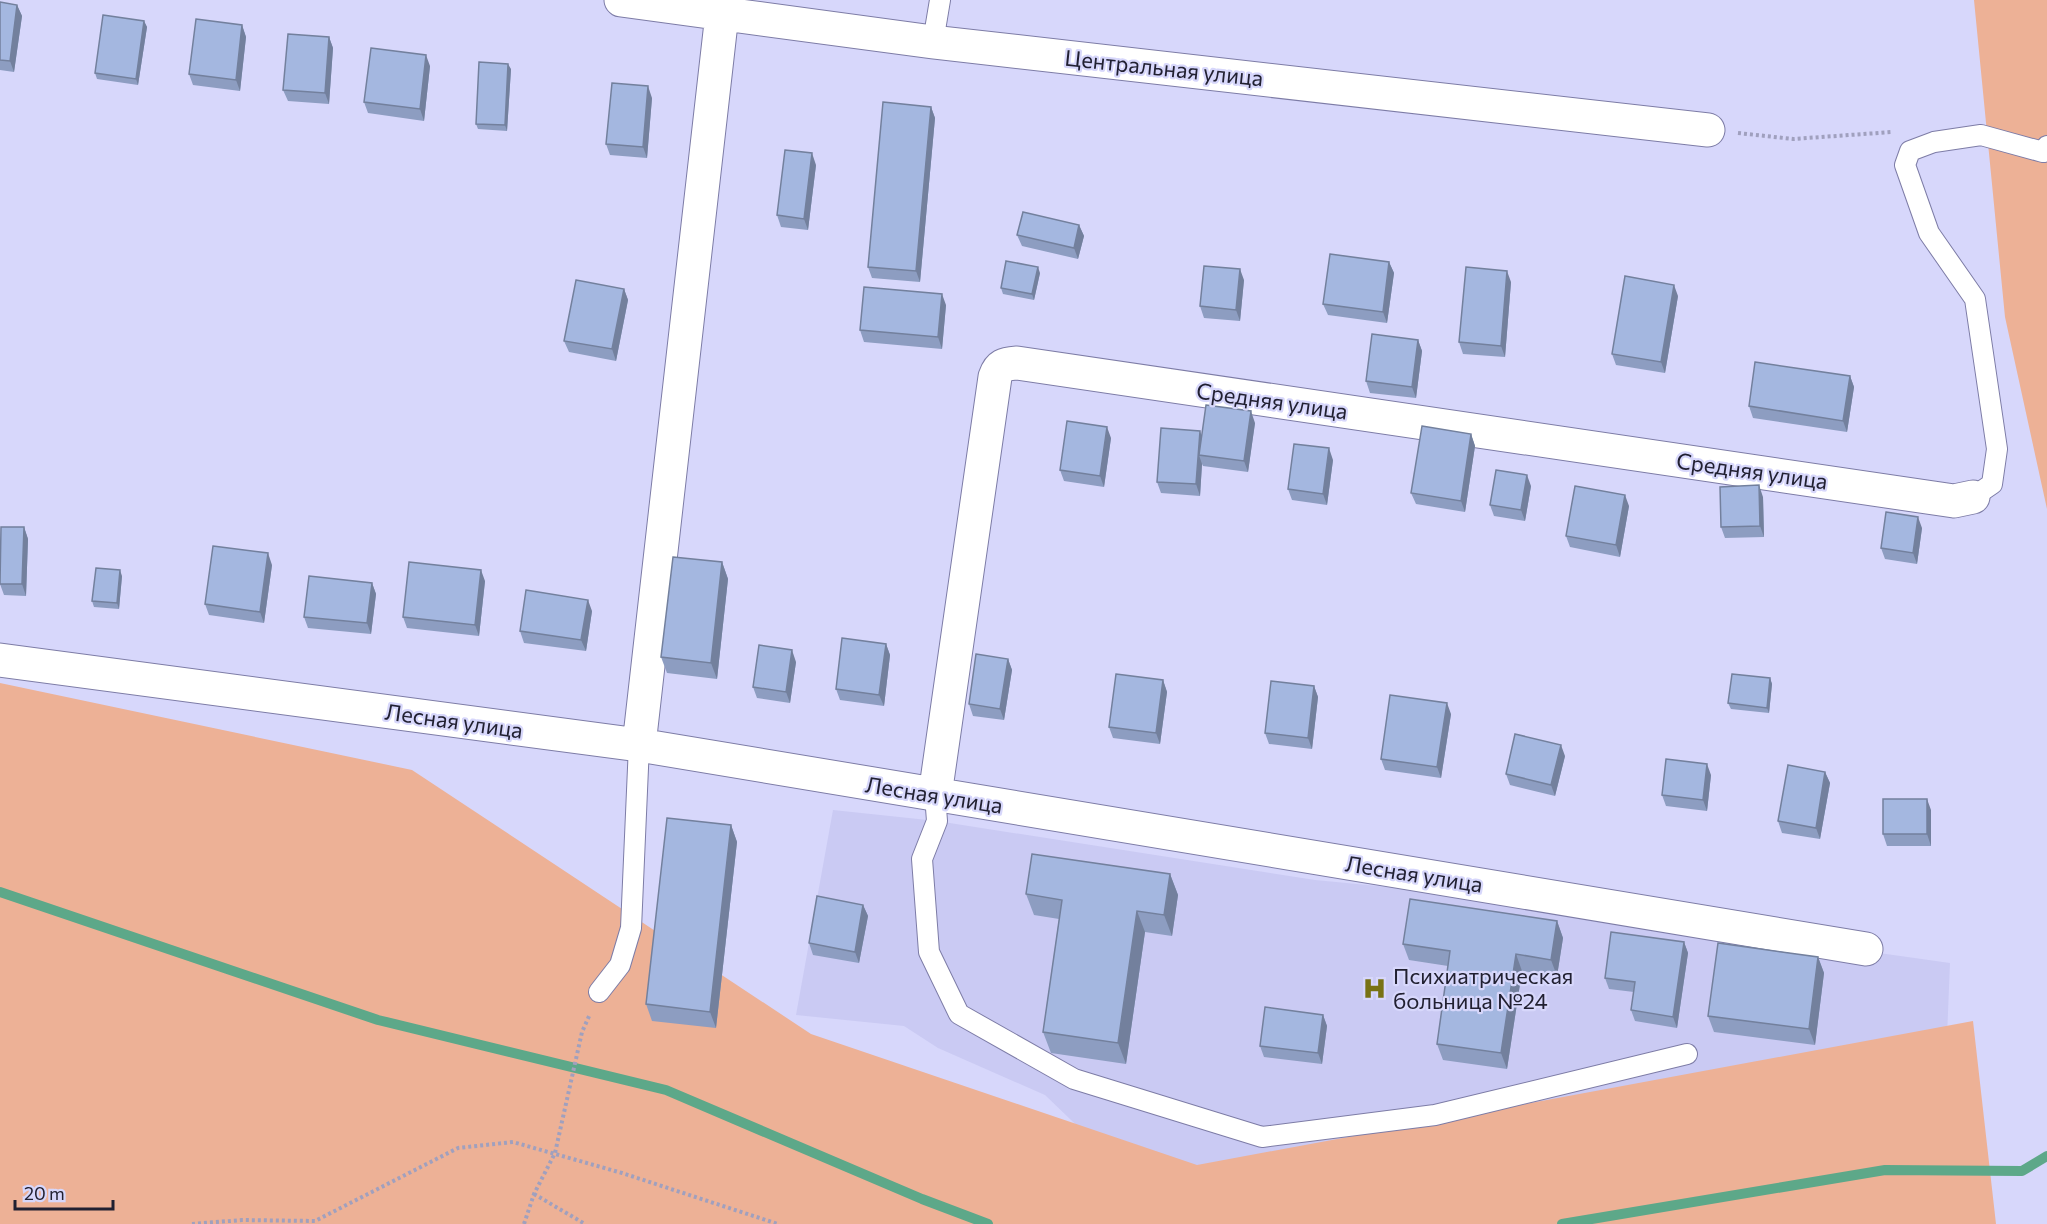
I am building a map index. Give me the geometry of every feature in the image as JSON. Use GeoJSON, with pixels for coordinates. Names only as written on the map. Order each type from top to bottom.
{"type":"FeatureCollection","features":[{"type":"Feature","properties":{"kind":"street","name":"Центральная улица"},"geometry":{"type":"LineString","coordinates":[[621,0],[933,42],[1708,130]]}},
{"type":"Feature","properties":{"kind":"street"},"geometry":{"type":"LineString","coordinates":[[639,746],[722,14]]}},
{"type":"Feature","properties":{"kind":"street","name":"Средняя улица"},"geometry":{"type":"LineString","coordinates":[[935,795],[995,378],[998,368],[1005,364],[1017,363],[1954,501],[1973,497]]}},
{"type":"Feature","properties":{"kind":"street","name":"Лесная улица"},"geometry":{"type":"LineString","coordinates":[[0,660],[639,746],[1866,949]]}},
{"type":"Feature","properties":{"kind":"lane"},"geometry":{"type":"LineString","coordinates":[[933,42],[940,0]]}},
{"type":"Feature","properties":{"kind":"lane"},"geometry":{"type":"LineString","coordinates":[[1973,497],[1992,484],[1997,449],[1975,298],[1929,233],[1905,165],[1910,151],[1934,142],[1981,135],[2043,152],[2047,146]]}},
{"type":"Feature","properties":{"kind":"lane"},"geometry":{"type":"LineString","coordinates":[[599,992],[620,965],[631,928],[639,746]]}},
{"type":"Feature","properties":{"kind":"lane"},"geometry":{"type":"LineString","coordinates":[[935,795],[937,821],[922,859],[929,952],[958,1014],[1074,1079],[1262,1137],[1435,1114],[1687,1054]]}},
{"type":"Feature","properties":{"kind":"path"},"geometry":{"type":"LineString","coordinates":[[1708,130],[1793,139],[1896,132]]}},
{"type":"Feature","properties":{"kind":"path"},"geometry":{"type":"LineString","coordinates":[[524,1224],[534,1194],[555,1153],[582,1032]]}},
{"type":"Feature","properties":{"kind":"path"},"geometry":{"type":"LineString","coordinates":[[192,1224],[242,1220],[313,1222],[458,1148],[513,1142],[555,1153],[778,1224]]}},
{"type":"Feature","properties":{"kind":"path"},"geometry":{"type":"LineString","coordinates":[[534,1194],[585,1224]]}},
{"type":"Feature","properties":{"kind":"shaded area"},"geometry":{"type":"Polygon","coordinates":[[[1974,0],[2047,0],[2047,509],[2005,317],[1974,0]]]}},
{"type":"Feature","properties":{"kind":"shaded area"},"geometry":{"type":"Polygon","coordinates":[[[0,683],[412,770],[811,1034],[1197,1165],[1973,1021],[1996,1224],[0,1224],[0,683]]]}},
{"type":"Feature","properties":{"kind":"shaded area","name":"Психиатрическая больница №24"},"geometry":{"type":"Polygon","coordinates":[[[833,810],[937,821],[1315,880],[1616,916],[1950,963],[1947,1037],[1427,1160],[1122,1169],[1045,1095],[938,1048],[904,1026],[796,1015],[833,810]]]}},
{"type":"Feature","properties":{"kind":"building"},"geometry":{"type":"Polygon","coordinates":[[[0,2],[17,5],[10,61],[0,60],[0,2]]]}},
{"type":"Feature","properties":{"kind":"building"},"geometry":{"type":"Polygon","coordinates":[[[103,15],[144,21],[136,79],[95,73],[103,15]]]}},
{"type":"Feature","properties":{"kind":"building"},"geometry":{"type":"Polygon","coordinates":[[[196,19],[242,25],[236,80],[189,74],[196,19]]]}},
{"type":"Feature","properties":{"kind":"building"},"geometry":{"type":"Polygon","coordinates":[[[288,34],[329,37],[325,93],[283,90],[288,34]]]}},
{"type":"Feature","properties":{"kind":"building"},"geometry":{"type":"Polygon","coordinates":[[[371,48],[426,55],[420,109],[364,102],[371,48]]]}},
{"type":"Feature","properties":{"kind":"building"},"geometry":{"type":"Polygon","coordinates":[[[479,62],[508,64],[505,125],[476,124],[479,62]]]}},
{"type":"Feature","properties":{"kind":"building"},"geometry":{"type":"Polygon","coordinates":[[[612,83],[648,86],[643,147],[606,144],[612,83]]]}},
{"type":"Feature","properties":{"kind":"building"},"geometry":{"type":"Polygon","coordinates":[[[883,102],[931,107],[916,271],[868,267],[883,102]]]}},
{"type":"Feature","properties":{"kind":"building"},"geometry":{"type":"Polygon","coordinates":[[[785,150],[812,153],[804,219],[777,215],[785,150]]]}},
{"type":"Feature","properties":{"kind":"building"},"geometry":{"type":"Polygon","coordinates":[[[1023,212],[1079,225],[1074,248],[1017,235],[1023,212]]]}},
{"type":"Feature","properties":{"kind":"building"},"geometry":{"type":"Polygon","coordinates":[[[1330,254],[1389,262],[1383,312],[1323,304],[1330,254]]]}},
{"type":"Feature","properties":{"kind":"building"},"geometry":{"type":"Polygon","coordinates":[[[1006,261],[1038,267],[1032,294],[1001,288],[1006,261]]]}},
{"type":"Feature","properties":{"kind":"building"},"geometry":{"type":"Polygon","coordinates":[[[1204,266],[1240,269],[1236,310],[1200,306],[1204,266]]]}},
{"type":"Feature","properties":{"kind":"building"},"geometry":{"type":"Polygon","coordinates":[[[1466,267],[1507,271],[1501,346],[1459,342],[1466,267]]]}},
{"type":"Feature","properties":{"kind":"building"},"geometry":{"type":"Polygon","coordinates":[[[1625,276],[1674,285],[1661,362],[1612,354],[1625,276]]]}},
{"type":"Feature","properties":{"kind":"building"},"geometry":{"type":"Polygon","coordinates":[[[576,280],[624,289],[612,349],[564,341],[576,280]]]}},
{"type":"Feature","properties":{"kind":"building"},"geometry":{"type":"Polygon","coordinates":[[[864,287],[942,294],[938,337],[860,330],[864,287]]]}},
{"type":"Feature","properties":{"kind":"building"},"geometry":{"type":"Polygon","coordinates":[[[1372,334],[1418,340],[1412,387],[1366,381],[1372,334]]]}},
{"type":"Feature","properties":{"kind":"building"},"geometry":{"type":"Polygon","coordinates":[[[1755,362],[1850,376],[1843,421],[1749,406],[1755,362]]]}},
{"type":"Feature","properties":{"kind":"building"},"geometry":{"type":"Polygon","coordinates":[[[1206,405],[1251,411],[1244,461],[1199,455],[1206,405]]]}},
{"type":"Feature","properties":{"kind":"building"},"geometry":{"type":"Polygon","coordinates":[[[1067,421],[1107,427],[1100,476],[1060,470],[1067,421]]]}},
{"type":"Feature","properties":{"kind":"building"},"geometry":{"type":"Polygon","coordinates":[[[1422,426],[1471,434],[1461,501],[1411,493],[1422,426]]]}},
{"type":"Feature","properties":{"kind":"building"},"geometry":{"type":"Polygon","coordinates":[[[1161,428],[1200,431],[1196,484],[1157,482],[1161,428]]]}},
{"type":"Feature","properties":{"kind":"building"},"geometry":{"type":"Polygon","coordinates":[[[1294,444],[1329,448],[1323,494],[1288,489],[1294,444]]]}},
{"type":"Feature","properties":{"kind":"building"},"geometry":{"type":"Polygon","coordinates":[[[1496,470],[1527,475],[1521,510],[1490,505],[1496,470]]]}},
{"type":"Feature","properties":{"kind":"building"},"geometry":{"type":"Polygon","coordinates":[[[1759,485],[1760,526],[1721,527],[1720,487],[1759,485]]]}},
{"type":"Feature","properties":{"kind":"building"},"geometry":{"type":"Polygon","coordinates":[[[1575,486],[1625,495],[1616,545],[1566,536],[1575,486]]]}},
{"type":"Feature","properties":{"kind":"building"},"geometry":{"type":"Polygon","coordinates":[[[1886,512],[1918,517],[1913,553],[1881,548],[1886,512]]]}},
{"type":"Feature","properties":{"kind":"building"},"geometry":{"type":"Polygon","coordinates":[[[1,527],[24,527],[22,584],[0,584],[1,527]]]}},
{"type":"Feature","properties":{"kind":"building"},"geometry":{"type":"Polygon","coordinates":[[[213,546],[268,553],[260,612],[205,604],[213,546]]]}},
{"type":"Feature","properties":{"kind":"building"},"geometry":{"type":"Polygon","coordinates":[[[673,557],[722,562],[711,663],[661,657],[673,557]]]}},
{"type":"Feature","properties":{"kind":"building"},"geometry":{"type":"Polygon","coordinates":[[[409,562],[481,570],[475,625],[403,617],[409,562]]]}},
{"type":"Feature","properties":{"kind":"building"},"geometry":{"type":"Polygon","coordinates":[[[96,568],[120,570],[117,603],[92,601],[96,568]]]}},
{"type":"Feature","properties":{"kind":"building"},"geometry":{"type":"Polygon","coordinates":[[[309,576],[372,583],[367,623],[304,617],[309,576]]]}},
{"type":"Feature","properties":{"kind":"building"},"geometry":{"type":"Polygon","coordinates":[[[526,590],[588,600],[581,640],[520,631],[526,590]]]}},
{"type":"Feature","properties":{"kind":"building"},"geometry":{"type":"Polygon","coordinates":[[[842,638],[886,644],[879,695],[836,689],[842,638]]]}},
{"type":"Feature","properties":{"kind":"building"},"geometry":{"type":"Polygon","coordinates":[[[759,645],[792,650],[786,692],[753,687],[759,645]]]}},
{"type":"Feature","properties":{"kind":"building"},"geometry":{"type":"Polygon","coordinates":[[[976,654],[1008,659],[1000,709],[969,704],[976,654]]]}},
{"type":"Feature","properties":{"kind":"building"},"geometry":{"type":"Polygon","coordinates":[[[1116,674],[1163,680],[1156,733],[1109,727],[1116,674]]]}},
{"type":"Feature","properties":{"kind":"building"},"geometry":{"type":"Polygon","coordinates":[[[1732,674],[1770,678],[1767,708],[1728,703],[1732,674]]]}},
{"type":"Feature","properties":{"kind":"building"},"geometry":{"type":"Polygon","coordinates":[[[1271,681],[1314,686],[1308,738],[1265,733],[1271,681]]]}},
{"type":"Feature","properties":{"kind":"building"},"geometry":{"type":"Polygon","coordinates":[[[1390,695],[1447,703],[1437,767],[1381,759],[1390,695]]]}},
{"type":"Feature","properties":{"kind":"building"},"geometry":{"type":"Polygon","coordinates":[[[1515,734],[1561,745],[1551,785],[1506,774],[1515,734]]]}},
{"type":"Feature","properties":{"kind":"building"},"geometry":{"type":"Polygon","coordinates":[[[1666,759],[1707,764],[1703,800],[1662,795],[1666,759]]]}},
{"type":"Feature","properties":{"kind":"building"},"geometry":{"type":"Polygon","coordinates":[[[1788,765],[1825,772],[1816,828],[1778,821],[1788,765]]]}},
{"type":"Feature","properties":{"kind":"building"},"geometry":{"type":"Polygon","coordinates":[[[1883,799],[1927,799],[1927,834],[1883,834],[1883,799]]]}},
{"type":"Feature","properties":{"kind":"building"},"geometry":{"type":"Polygon","coordinates":[[[667,818],[731,825],[710,1012],[646,1004],[667,818]]]}},
{"type":"Feature","properties":{"kind":"building"},"geometry":{"type":"Polygon","coordinates":[[[1032,854],[1170,874],[1164,915],[1137,911],[1118,1043],[1043,1032],[1062,900],[1026,894],[1032,854]]]}},
{"type":"Feature","properties":{"kind":"building"},"geometry":{"type":"Polygon","coordinates":[[[817,896],[863,905],[855,952],[809,943],[817,896]]]}},
{"type":"Feature","properties":{"kind":"building"},"geometry":{"type":"Polygon","coordinates":[[[1410,899],[1557,921],[1551,960],[1516,954],[1501,1053],[1437,1044],[1450,951],[1403,944],[1410,899]]]}},
{"type":"Feature","properties":{"kind":"building"},"geometry":{"type":"Polygon","coordinates":[[[1611,932],[1684,942],[1673,1017],[1631,1010],[1635,982],[1605,978],[1611,932]]]}},
{"type":"Feature","properties":{"kind":"building"},"geometry":{"type":"Polygon","coordinates":[[[1718,943],[1818,957],[1809,1029],[1708,1016],[1718,943]]]}},
{"type":"Feature","properties":{"kind":"building"},"geometry":{"type":"Polygon","coordinates":[[[1265,1007],[1323,1015],[1318,1053],[1260,1046],[1265,1007]]]}},
{"type":"Feature","properties":{"kind":"waterway"},"geometry":{"type":"LineString","coordinates":[[0,892],[378,1020],[666,1090],[922,1199],[988,1224]]}},
{"type":"Feature","properties":{"kind":"waterway"},"geometry":{"type":"LineString","coordinates":[[1562,1224],[1885,1170],[2022,1171],[2047,1156]]}},
{"type":"Feature","properties":{"kind":"place","name":"Психиатрическая больница №24"},"geometry":{"type":"Point","coordinates":[1375,989]}}]}
